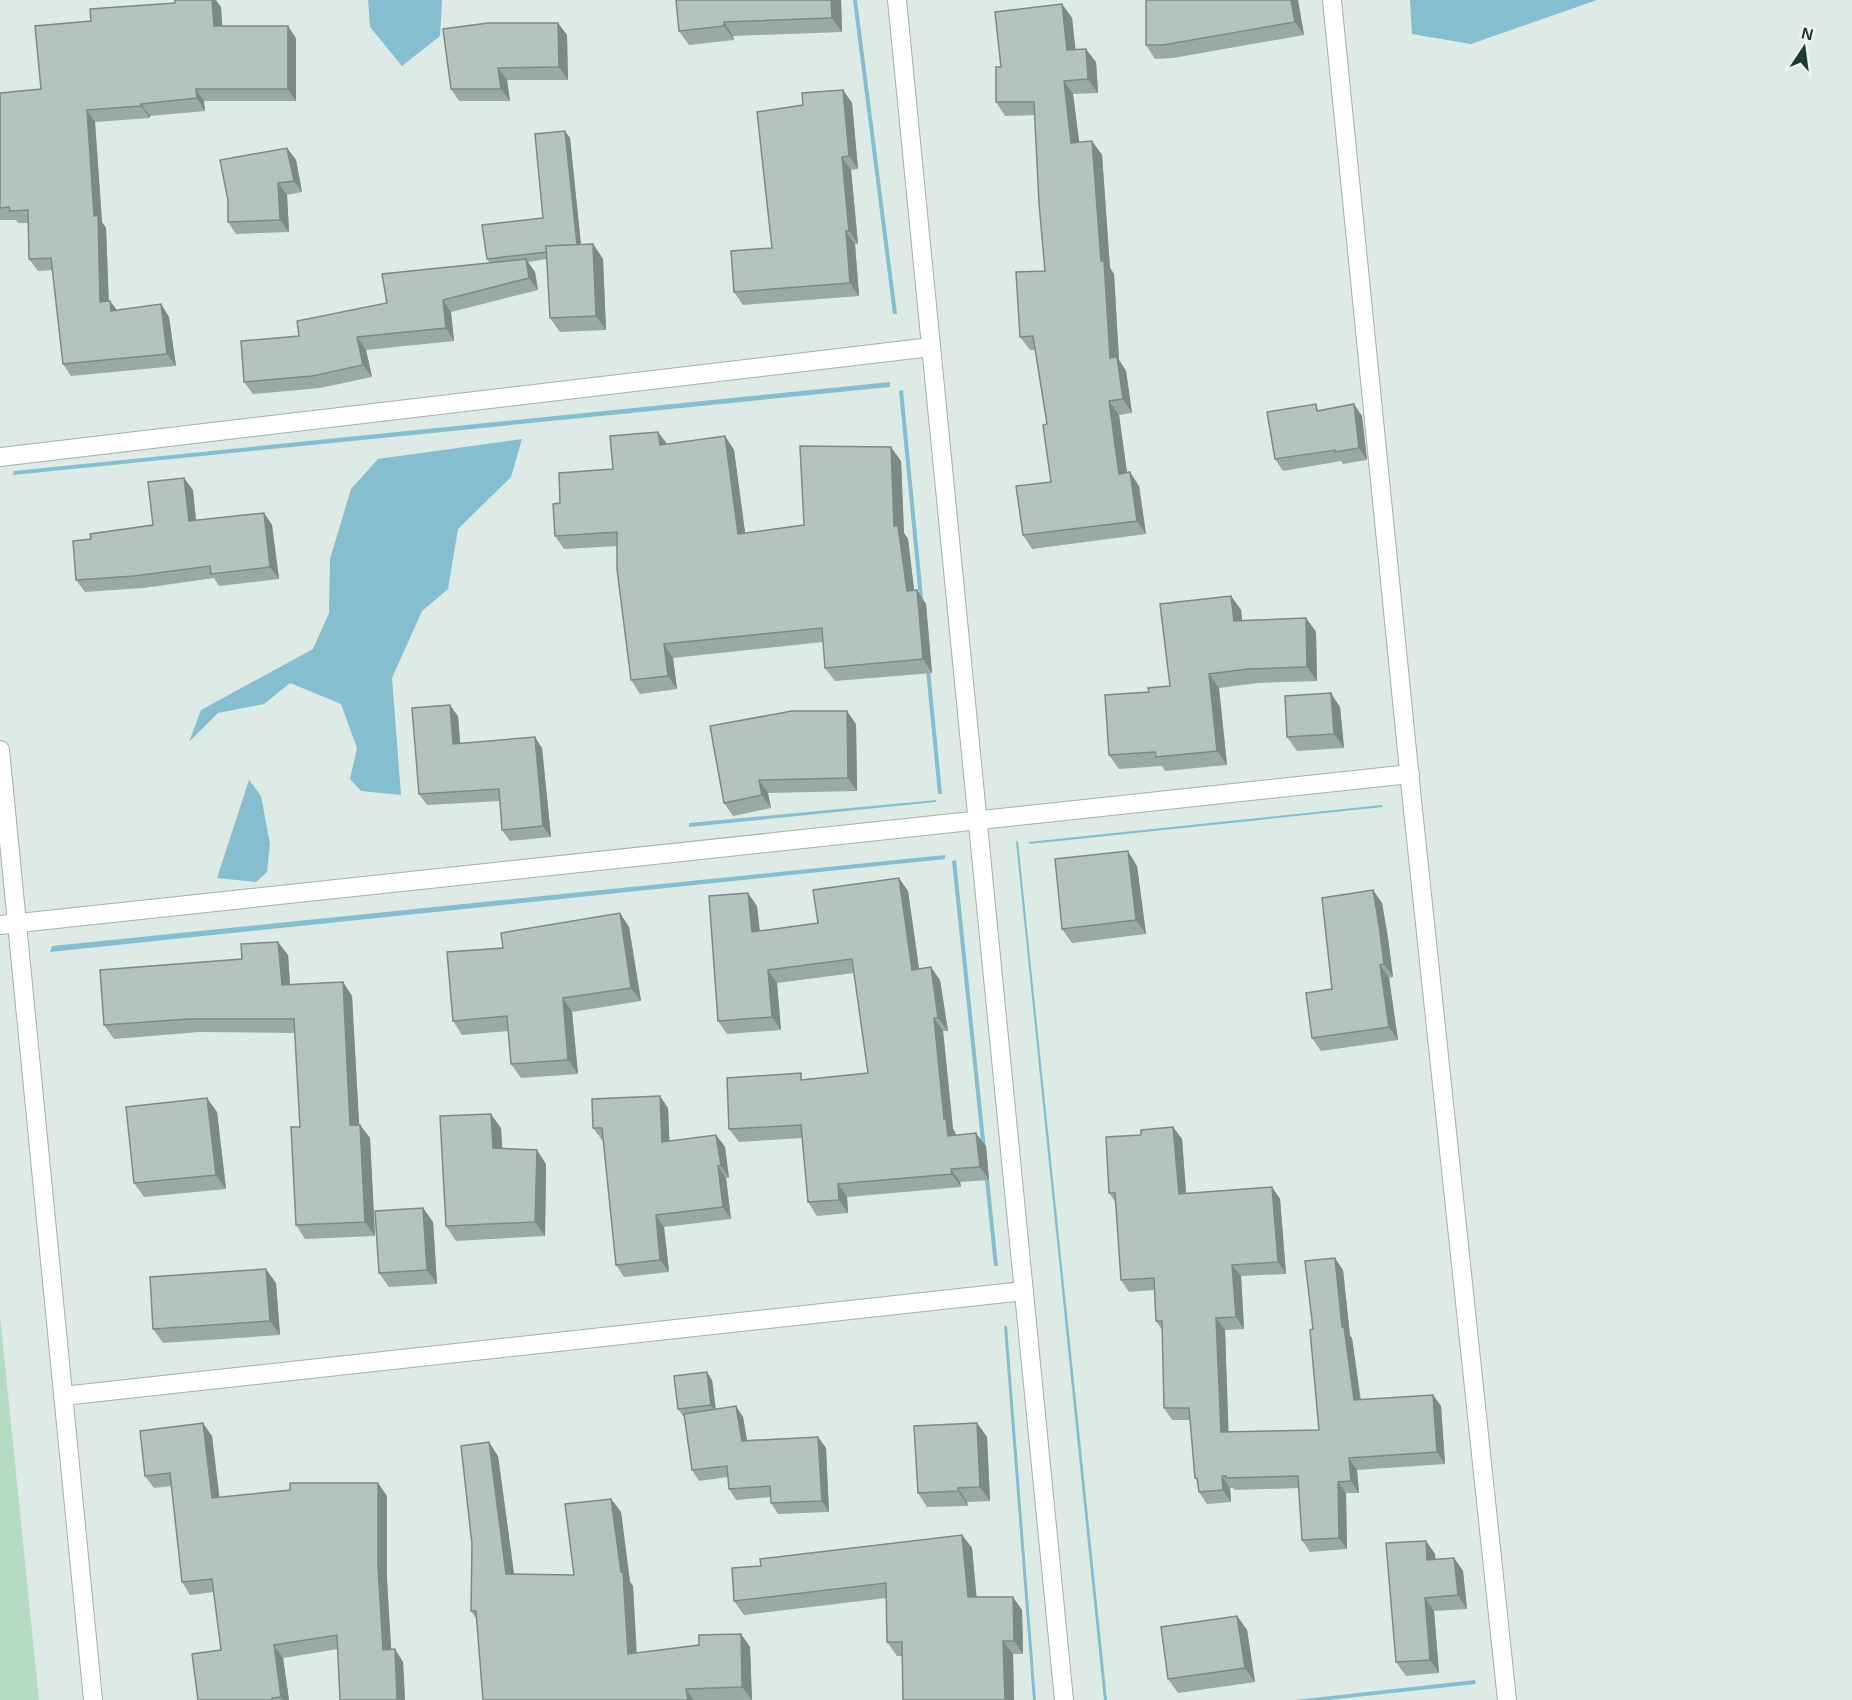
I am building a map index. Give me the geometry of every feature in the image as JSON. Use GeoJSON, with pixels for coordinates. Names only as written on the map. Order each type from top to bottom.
{"type":"FeatureCollection","features":[{"type":"Feature","properties":{"kind":"street"},"geometry":{"type":"LineString","coordinates":[[897,0],[1064,1700]]}},
{"type":"Feature","properties":{"kind":"street"},"geometry":{"type":"LineString","coordinates":[[1332,0],[1507,1700]]}},
{"type":"Feature","properties":{"kind":"street"},"geometry":{"type":"LineString","coordinates":[[0,457],[931,347]]}},
{"type":"Feature","properties":{"kind":"street"},"geometry":{"type":"LineString","coordinates":[[0,750],[8,924],[63,1396],[93,1700]]}},
{"type":"Feature","properties":{"kind":"street"},"geometry":{"type":"LineString","coordinates":[[8,924],[1410,774]]}},
{"type":"Feature","properties":{"kind":"street"},"geometry":{"type":"LineString","coordinates":[[63,1396],[1024,1291]]}},
{"type":"Feature","properties":{"kind":"green space"},"geometry":{"type":"Polygon","coordinates":[[[0,1315],[39,1700],[0,1700],[0,1315]]]}},
{"type":"Feature","properties":{"kind":"water"},"geometry":{"type":"Polygon","coordinates":[[[368,0],[442,0],[440,36],[402,66],[370,27],[368,0]]]}},
{"type":"Feature","properties":{"kind":"water"},"geometry":{"type":"Polygon","coordinates":[[[853,0],[857,0],[897,314],[893,314],[853,0]]]}},
{"type":"Feature","properties":{"kind":"water"},"geometry":{"type":"Polygon","coordinates":[[[1410,0],[1597,0],[1471,44],[1412,34],[1410,0]]]}},
{"type":"Feature","properties":{"kind":"water"},"geometry":{"type":"Polygon","coordinates":[[[890,382],[890,387],[13,475],[14,471],[890,382]]]}},
{"type":"Feature","properties":{"kind":"water"},"geometry":{"type":"Polygon","coordinates":[[[903,390],[942,794],[938,794],[899,391],[903,390]]]}},
{"type":"Feature","properties":{"kind":"water"},"geometry":{"type":"Polygon","coordinates":[[[522,439],[511,477],[458,529],[448,589],[422,611],[392,678],[401,795],[361,791],[350,779],[357,748],[341,704],[290,683],[264,704],[218,713],[189,742],[201,710],[313,649],[329,613],[330,559],[351,489],[378,459],[522,439]]]}},
{"type":"Feature","properties":{"kind":"water"},"geometry":{"type":"Polygon","coordinates":[[[249,780],[261,796],[270,844],[267,872],[256,882],[217,878],[249,780]]]}},
{"type":"Feature","properties":{"kind":"water"},"geometry":{"type":"Polygon","coordinates":[[[936,800],[936,802],[689,827],[689,823],[936,800]]]}},
{"type":"Feature","properties":{"kind":"water"},"geometry":{"type":"Polygon","coordinates":[[[1382,805],[1383,807],[1030,844],[1028,842],[1382,805]]]}},
{"type":"Feature","properties":{"kind":"water"},"geometry":{"type":"Polygon","coordinates":[[[1018,841],[1107,1700],[1104,1700],[1016,842],[1018,841]]]}},
{"type":"Feature","properties":{"kind":"water"},"geometry":{"type":"Polygon","coordinates":[[[945,855],[945,859],[50,952],[52,946],[945,855]]]}},
{"type":"Feature","properties":{"kind":"water"},"geometry":{"type":"Polygon","coordinates":[[[956,860],[998,1266],[994,1266],[952,861],[956,860]]]}},
{"type":"Feature","properties":{"kind":"water"},"geometry":{"type":"Polygon","coordinates":[[[1004,1326],[1007,1326],[1036,1700],[1033,1700],[1004,1326]]]}},
{"type":"Feature","properties":{"kind":"water"},"geometry":{"type":"Polygon","coordinates":[[[1475,1680],[1476,1684],[1328,1700],[1295,1700],[1475,1680]]]}},
{"type":"Feature","properties":{"kind":"building"},"geometry":{"type":"Polygon","coordinates":[[[175,0],[212,0],[214,26],[288,26],[288,89],[196,89],[197,98],[141,104],[141,106],[87,110],[94,216],[98,215],[100,302],[110,301],[111,311],[161,304],[167,354],[63,364],[51,258],[29,259],[28,210],[10,211],[9,207],[0,208],[0,93],[41,89],[35,26],[91,21],[90,9],[175,3],[175,0]]]}},
{"type":"Feature","properties":{"kind":"building"},"geometry":{"type":"Polygon","coordinates":[[[676,0],[831,0],[832,18],[724,22],[724,26],[679,31],[676,0]]]}},
{"type":"Feature","properties":{"kind":"building"},"geometry":{"type":"Polygon","coordinates":[[[1146,0],[1291,0],[1295,22],[1163,45],[1146,45],[1146,0]]]}},
{"type":"Feature","properties":{"kind":"building"},"geometry":{"type":"Polygon","coordinates":[[[1062,4],[1067,50],[1086,49],[1088,79],[1064,81],[1071,143],[1092,141],[1101,261],[1104,261],[1110,358],[1117,357],[1123,399],[1109,401],[1119,474],[1130,472],[1137,521],[1023,535],[1016,486],[1051,482],[1043,425],[1047,424],[1033,336],[1020,337],[1016,272],[1045,271],[1034,102],[996,102],[996,67],[1001,67],[995,12],[1062,4]]]}},
{"type":"Feature","properties":{"kind":"building"},"geometry":{"type":"Polygon","coordinates":[[[488,23],[558,23],[559,67],[498,68],[501,89],[451,89],[443,29],[488,23]]]}},
{"type":"Feature","properties":{"kind":"building"},"geometry":{"type":"Polygon","coordinates":[[[843,90],[849,156],[842,157],[849,231],[846,231],[850,283],[734,292],[731,251],[772,248],[757,112],[803,105],[802,93],[843,90]]]}},
{"type":"Feature","properties":{"kind":"building"},"geometry":{"type":"Polygon","coordinates":[[[565,131],[577,245],[546,246],[547,252],[487,259],[482,225],[543,218],[535,134],[565,131]]]}},
{"type":"Feature","properties":{"kind":"building"},"geometry":{"type":"Polygon","coordinates":[[[287,148],[294,181],[278,183],[280,220],[228,222],[228,200],[220,160],[287,148]]]}},
{"type":"Feature","properties":{"kind":"building"},"geometry":{"type":"Polygon","coordinates":[[[593,244],[596,316],[550,318],[546,246],[593,244]]]}},
{"type":"Feature","properties":{"kind":"building"},"geometry":{"type":"Polygon","coordinates":[[[526,259],[529,278],[443,300],[446,328],[357,337],[363,365],[312,376],[244,382],[241,341],[299,336],[297,321],[387,303],[382,274],[526,259]]]}},
{"type":"Feature","properties":{"kind":"building"},"geometry":{"type":"Polygon","coordinates":[[[1316,404],[1317,411],[1354,404],[1359,448],[1275,459],[1267,412],[1316,404]]]}},
{"type":"Feature","properties":{"kind":"building"},"geometry":{"type":"Polygon","coordinates":[[[658,432],[660,445],[725,436],[738,534],[804,525],[800,446],[891,447],[894,526],[898,526],[907,591],[917,590],[923,659],[825,668],[822,628],[664,644],[668,676],[631,680],[617,569],[617,532],[555,536],[553,504],[560,503],[559,473],[613,469],[610,436],[658,432]]]}},
{"type":"Feature","properties":{"kind":"building"},"geometry":{"type":"Polygon","coordinates":[[[184,478],[189,521],[264,513],[270,567],[211,574],[210,566],[134,576],[76,580],[73,541],[91,539],[90,534],[153,525],[148,482],[184,478]]]}},
{"type":"Feature","properties":{"kind":"building"},"geometry":{"type":"Polygon","coordinates":[[[1231,596],[1234,621],[1306,618],[1307,667],[1248,669],[1209,674],[1217,751],[1156,757],[1155,752],[1109,755],[1105,695],[1149,692],[1148,688],[1170,686],[1160,604],[1231,596]]]}},
{"type":"Feature","properties":{"kind":"building"},"geometry":{"type":"Polygon","coordinates":[[[1331,693],[1334,734],[1287,737],[1285,696],[1331,693]]]}},
{"type":"Feature","properties":{"kind":"building"},"geometry":{"type":"Polygon","coordinates":[[[450,705],[453,744],[535,737],[543,826],[502,830],[499,789],[419,794],[412,708],[450,705]]]}},
{"type":"Feature","properties":{"kind":"building"},"geometry":{"type":"Polygon","coordinates":[[[792,711],[847,711],[848,778],[759,780],[762,795],[724,803],[710,726],[792,711]]]}},
{"type":"Feature","properties":{"kind":"building"},"geometry":{"type":"Polygon","coordinates":[[[1128,851],[1136,920],[1062,929],[1055,859],[1128,851]]]}},
{"type":"Feature","properties":{"kind":"building"},"geometry":{"type":"Polygon","coordinates":[[[899,878],[912,970],[931,967],[938,1018],[934,1018],[944,1119],[946,1119],[948,1136],[976,1133],[980,1167],[951,1169],[952,1174],[838,1184],[839,1200],[808,1202],[801,1125],[729,1129],[727,1078],[801,1073],[801,1080],[868,1073],[852,959],[768,970],[772,1017],[718,1021],[709,896],[748,893],[752,932],[818,923],[813,890],[899,878]]]}},
{"type":"Feature","properties":{"kind":"building"},"geometry":{"type":"Polygon","coordinates":[[[1373,890],[1384,964],[1380,965],[1389,1027],[1312,1038],[1306,993],[1332,989],[1322,898],[1373,890]]]}},
{"type":"Feature","properties":{"kind":"building"},"geometry":{"type":"Polygon","coordinates":[[[620,913],[631,988],[563,998],[568,1060],[511,1064],[507,1016],[453,1021],[447,952],[503,948],[501,933],[620,913]]]}},
{"type":"Feature","properties":{"kind":"building"},"geometry":{"type":"Polygon","coordinates":[[[278,942],[282,985],[343,982],[350,1125],[360,1125],[365,1222],[296,1225],[291,1127],[300,1127],[294,1019],[189,1019],[104,1025],[100,970],[242,959],[241,944],[278,942]]]}},
{"type":"Feature","properties":{"kind":"building"},"geometry":{"type":"Polygon","coordinates":[[[660,1096],[662,1142],[716,1135],[721,1166],[718,1166],[723,1207],[656,1215],[660,1260],[616,1265],[602,1128],[593,1128],[592,1099],[660,1096]]]}},
{"type":"Feature","properties":{"kind":"building"},"geometry":{"type":"Polygon","coordinates":[[[207,1098],[216,1175],[134,1183],[126,1107],[207,1098]]]}},
{"type":"Feature","properties":{"kind":"building"},"geometry":{"type":"Polygon","coordinates":[[[491,1114],[493,1148],[537,1150],[535,1222],[446,1226],[440,1116],[491,1114]]]}},
{"type":"Feature","properties":{"kind":"building"},"geometry":{"type":"Polygon","coordinates":[[[1173,1127],[1179,1194],[1272,1187],[1278,1262],[1232,1265],[1236,1317],[1216,1318],[1221,1432],[1319,1430],[1310,1330],[1313,1329],[1305,1261],[1335,1258],[1342,1327],[1344,1327],[1354,1400],[1433,1395],[1437,1452],[1349,1458],[1351,1481],[1338,1482],[1339,1538],[1302,1540],[1298,1476],[1226,1478],[1222,1476],[1223,1490],[1199,1492],[1197,1478],[1195,1478],[1189,1408],[1164,1408],[1162,1321],[1156,1321],[1154,1278],[1121,1280],[1115,1193],[1109,1193],[1106,1137],[1141,1135],[1141,1130],[1173,1127]]]}},
{"type":"Feature","properties":{"kind":"building"},"geometry":{"type":"Polygon","coordinates":[[[423,1208],[427,1270],[379,1273],[375,1211],[423,1208]]]}},
{"type":"Feature","properties":{"kind":"building"},"geometry":{"type":"Polygon","coordinates":[[[266,1269],[270,1321],[153,1329],[150,1277],[266,1269]]]}},
{"type":"Feature","properties":{"kind":"building"},"geometry":{"type":"Polygon","coordinates":[[[707,1372],[711,1405],[678,1409],[674,1376],[707,1372]]]}},
{"type":"Feature","properties":{"kind":"building"},"geometry":{"type":"Polygon","coordinates":[[[736,1406],[742,1441],[818,1437],[822,1501],[771,1503],[770,1486],[729,1489],[727,1466],[692,1470],[684,1414],[736,1406]]]}},
{"type":"Feature","properties":{"kind":"building"},"geometry":{"type":"Polygon","coordinates":[[[203,1423],[212,1498],[290,1490],[290,1483],[378,1483],[378,1567],[383,1650],[395,1649],[397,1700],[340,1700],[337,1635],[274,1645],[281,1697],[272,1698],[272,1700],[198,1700],[192,1654],[221,1650],[212,1579],[182,1582],[170,1473],[145,1476],[140,1431],[203,1423]]]}},
{"type":"Feature","properties":{"kind":"building"},"geometry":{"type":"Polygon","coordinates":[[[977,1423],[980,1487],[958,1488],[958,1491],[918,1493],[914,1426],[977,1423]]]}},
{"type":"Feature","properties":{"kind":"building"},"geometry":{"type":"Polygon","coordinates":[[[489,1442],[506,1574],[574,1575],[565,1504],[611,1499],[621,1572],[623,1572],[628,1654],[699,1645],[699,1635],[741,1634],[742,1687],[686,1689],[688,1700],[483,1700],[476,1611],[471,1611],[472,1544],[461,1446],[489,1442]]]}},
{"type":"Feature","properties":{"kind":"building"},"geometry":{"type":"Polygon","coordinates":[[[962,1535],[968,1597],[1013,1597],[1014,1641],[1003,1641],[1005,1700],[903,1700],[902,1642],[887,1642],[886,1583],[734,1601],[732,1568],[761,1566],[760,1559],[962,1535]]]}},
{"type":"Feature","properties":{"kind":"building"},"geometry":{"type":"Polygon","coordinates":[[[1426,1541],[1427,1560],[1454,1558],[1458,1595],[1425,1598],[1430,1660],[1396,1662],[1386,1543],[1426,1541]]]}},
{"type":"Feature","properties":{"kind":"building"},"geometry":{"type":"Polygon","coordinates":[[[1237,1616],[1245,1668],[1168,1679],[1161,1627],[1237,1616]]]}}]}
